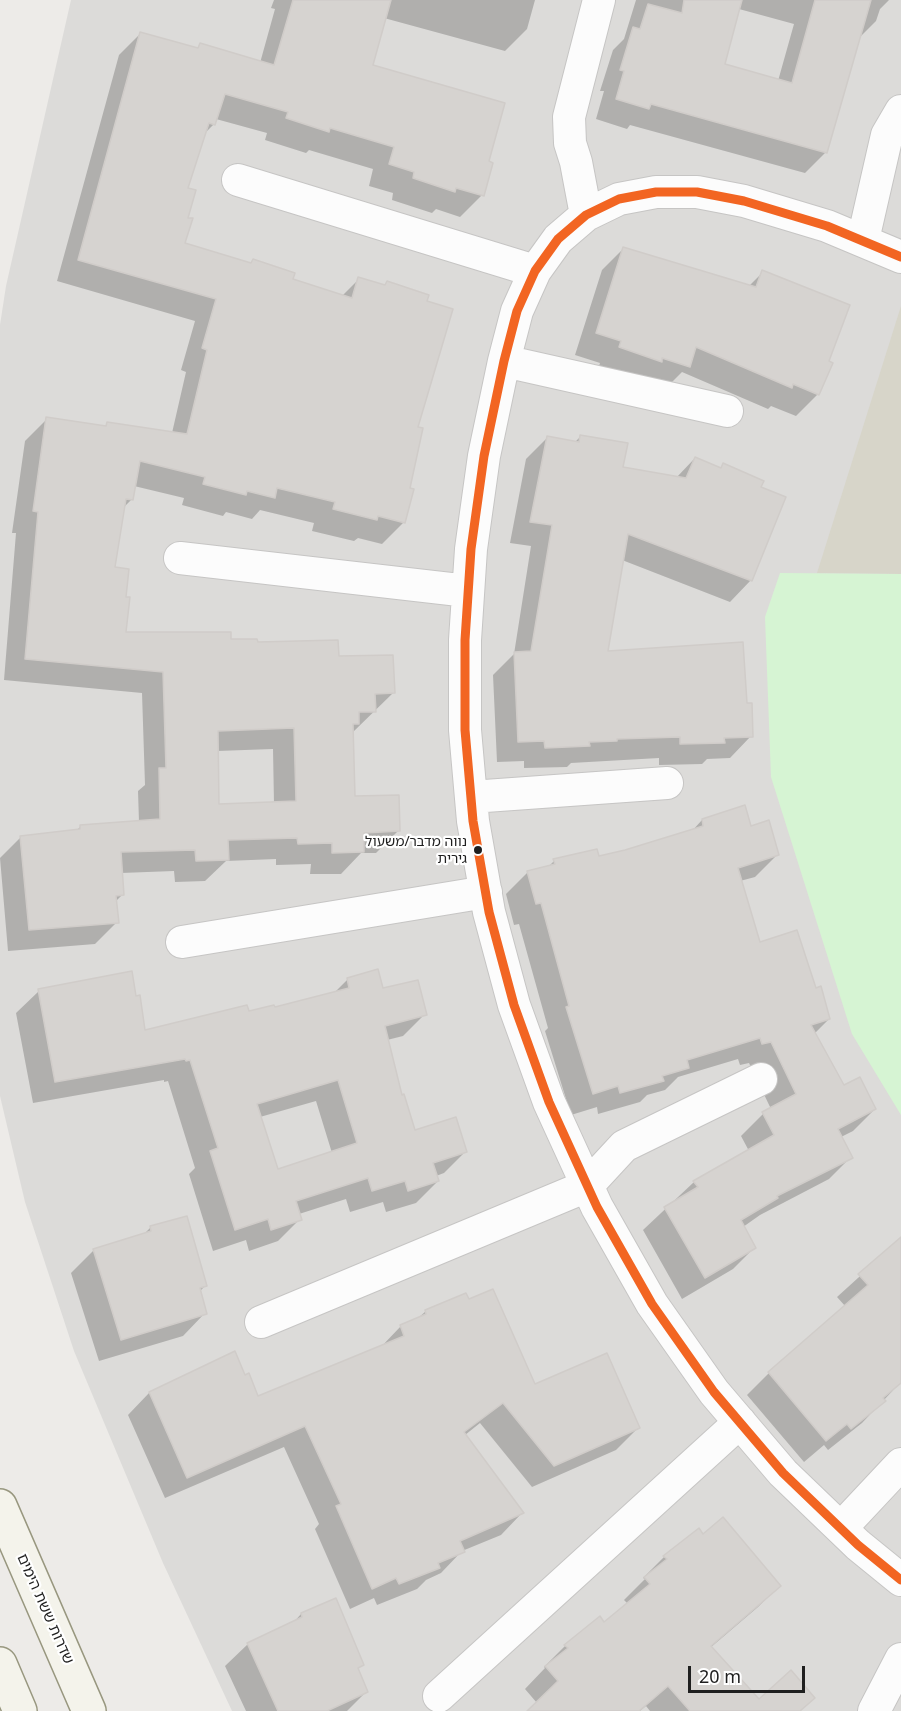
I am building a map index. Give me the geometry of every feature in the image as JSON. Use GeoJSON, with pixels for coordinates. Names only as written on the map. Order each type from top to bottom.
{"type":"FeatureCollection","features":[{"type":"Feature","properties":{"kind":"main road","name":"שדרות ששת הימים"},"geometry":{"type":"LineString","coordinates":[[0,1506],[89,1711]]}},
{"type":"Feature","properties":{"kind":"main road"},"geometry":{"type":"LineString","coordinates":[[0,1664],[20,1711]]}},
{"type":"Feature","properties":{"kind":"street"},"geometry":{"type":"LineString","coordinates":[[586,215],[570,143],[569,117],[599,0]]}},
{"type":"Feature","properties":{"kind":"street"},"geometry":{"type":"LineString","coordinates":[[864,240],[887,135],[901,111]]}},
{"type":"Feature","properties":{"kind":"street"},"geometry":{"type":"LineString","coordinates":[[238,180],[535,271]]}},
{"type":"Feature","properties":{"kind":"street"},"geometry":{"type":"LineString","coordinates":[[901,257],[827,226],[755,204],[697,192],[656,192],[619,199],[586,215],[558,239],[535,271],[517,311],[504,361],[484,456],[471,549],[465,640],[465,730],[473,821],[486,892],[514,1005],[549,1102],[587,1186],[652,1304],[714,1392],[783,1473],[901,1580]]}},
{"type":"Feature","properties":{"kind":"street"},"geometry":{"type":"LineString","coordinates":[[504,361],[727,411]]}},
{"type":"Feature","properties":{"kind":"street"},"geometry":{"type":"LineString","coordinates":[[180,558],[468,591]]}},
{"type":"Feature","properties":{"kind":"street"},"geometry":{"type":"LineString","coordinates":[[471,797],[667,783]]}},
{"type":"Feature","properties":{"kind":"street"},"geometry":{"type":"LineString","coordinates":[[182,942],[486,892]]}},
{"type":"Feature","properties":{"kind":"street"},"geometry":{"type":"LineString","coordinates":[[261,1322],[587,1186],[624,1146],[761,1079]]}},
{"type":"Feature","properties":{"kind":"street"},"geometry":{"type":"LineString","coordinates":[[439,1696],[740,1422]]}},
{"type":"Feature","properties":{"kind":"street"},"geometry":{"type":"LineString","coordinates":[[841,1528],[901,1464]]}},
{"type":"Feature","properties":{"kind":"street"},"geometry":{"type":"LineString","coordinates":[[874,1711],[901,1659]]}},
{"type":"Feature","properties":{"kind":"shaded area"},"geometry":{"type":"Polygon","coordinates":[[[71,0],[901,0],[901,1711],[232,1711],[163,1563],[74,1351],[25,1202],[0,1096],[0,325],[6,286],[71,0]]]}},
{"type":"Feature","properties":{"kind":"shaded area"},"geometry":{"type":"Polygon","coordinates":[[[901,306],[901,574],[817,573],[901,306]]]}},
{"type":"Feature","properties":{"kind":"green space"},"geometry":{"type":"Polygon","coordinates":[[[780,573],[901,574],[901,1115],[852,1034],[771,777],[765,617],[780,573]]]}},
{"type":"Feature","properties":{"kind":"building"},"geometry":{"type":"Polygon","coordinates":[[[293,0],[391,0],[373,65],[505,103],[489,161],[493,163],[484,196],[456,188],[455,192],[413,178],[414,172],[389,164],[394,147],[330,128],[329,132],[286,118],[288,112],[225,94],[215,125],[209,123],[188,188],[196,190],[188,218],[193,218],[185,243],[251,263],[253,259],[295,273],[293,279],[352,298],[358,277],[385,285],[387,281],[429,295],[427,301],[453,309],[418,427],[423,428],[410,488],[414,489],[405,523],[378,516],[377,520],[333,509],[335,502],[277,488],[275,498],[247,491],[246,495],[203,484],[205,477],[140,461],[133,500],[126,499],[115,567],[129,569],[126,597],[130,597],[126,632],[231,632],[231,639],[257,639],[258,642],[338,640],[339,656],[393,655],[395,693],[375,694],[376,712],[359,712],[359,724],[353,724],[355,796],[399,795],[400,831],[364,833],[364,852],[332,853],[332,843],[298,844],[297,838],[228,840],[229,860],[196,861],[195,850],[121,852],[124,895],[116,896],[119,923],[29,930],[20,836],[80,829],[80,825],[160,819],[159,768],[166,768],[163,672],[25,659],[38,512],[33,511],[46,417],[106,426],[107,422],[187,434],[207,350],[202,348],[216,299],[78,260],[140,32],[198,48],[200,43],[274,65],[293,0]],[[294,728],[218,731],[219,804],[296,801],[294,728]]]}},
{"type":"Feature","properties":{"kind":"building"},"geometry":{"type":"Polygon","coordinates":[[[684,0],[742,0],[725,64],[792,83],[815,0],[871,0],[827,153],[651,104],[649,109],[616,99],[624,71],[620,70],[633,27],[640,29],[648,4],[682,13],[684,0]]]}},
{"type":"Feature","properties":{"kind":"building"},"geometry":{"type":"Polygon","coordinates":[[[623,247],[756,287],[762,270],[850,305],[829,361],[833,363],[819,395],[793,384],[792,388],[696,347],[690,367],[662,358],[662,362],[619,347],[621,341],[596,333],[623,247]]]}},
{"type":"Feature","properties":{"kind":"building"},"geometry":{"type":"Polygon","coordinates":[[[580,435],[628,443],[623,467],[686,478],[695,457],[721,468],[723,463],[764,481],[761,487],[786,497],[752,581],[628,534],[608,651],[743,642],[747,703],[752,703],[753,737],[724,738],[725,743],[680,744],[680,737],[617,739],[617,741],[589,742],[590,746],[545,748],[544,741],[518,742],[514,652],[531,651],[552,525],[530,522],[547,436],[579,442],[580,435]]]}},
{"type":"Feature","properties":{"kind":"building"},"geometry":{"type":"Polygon","coordinates":[[[745,805],[751,826],[769,820],[779,855],[738,868],[760,942],[797,930],[816,988],[821,986],[830,1019],[811,1025],[844,1085],[860,1077],[876,1109],[838,1129],[853,1158],[777,1196],[778,1198],[741,1220],[756,1248],[705,1278],[664,1207],[698,1187],[693,1181],[774,1135],[762,1112],[796,1094],[771,1042],[762,1044],[760,1038],[687,1060],[689,1068],[662,1076],[664,1081],[620,1093],[618,1086],[593,1094],[566,1007],[569,1006],[541,903],[536,904],[527,871],[555,864],[553,859],[597,849],[599,856],[625,850],[703,826],[702,819],[745,805]]]}},
{"type":"Feature","properties":{"kind":"building"},"geometry":{"type":"Polygon","coordinates":[[[378,969],[383,988],[418,980],[427,1015],[385,1026],[402,1095],[404,1094],[415,1130],[456,1117],[467,1152],[433,1163],[439,1181],[408,1191],[405,1181],[372,1191],[368,1178],[296,1201],[302,1220],[271,1230],[268,1219],[235,1230],[210,1151],[218,1148],[190,1060],[55,1082],[38,989],[132,971],[136,996],[140,995],[145,1030],[247,1005],[249,1011],[274,1005],[275,1007],[349,988],[347,978],[378,969]],[[338,1080],[257,1104],[278,1169],[357,1143],[338,1080]]]}},
{"type":"Feature","properties":{"kind":"building"},"geometry":{"type":"Polygon","coordinates":[[[187,1216],[207,1286],[200,1288],[207,1314],[121,1340],[93,1249],[151,1231],[150,1226],[187,1216]]]}},
{"type":"Feature","properties":{"kind":"building"},"geometry":{"type":"Polygon","coordinates":[[[901,1237],[901,1383],[883,1398],[886,1401],[851,1429],[847,1424],[826,1441],[768,1372],[868,1285],[858,1274],[901,1237]]]}},
{"type":"Feature","properties":{"kind":"building"},"geometry":{"type":"Polygon","coordinates":[[[493,1289],[535,1384],[607,1353],[640,1428],[554,1466],[503,1403],[464,1432],[524,1513],[460,1541],[465,1552],[438,1563],[440,1568],[399,1584],[396,1578],[372,1589],[336,1506],[341,1504],[305,1426],[187,1478],[149,1392],[235,1351],[245,1375],[249,1373],[258,1396],[404,1336],[400,1325],[426,1314],[425,1310],[466,1293],[469,1299],[493,1289]]]}},
{"type":"Feature","properties":{"kind":"building"},"geometry":{"type":"Polygon","coordinates":[[[723,1517],[781,1586],[711,1646],[759,1699],[791,1670],[815,1698],[800,1711],[690,1711],[668,1686],[639,1711],[527,1711],[558,1681],[545,1666],[568,1648],[564,1645],[600,1616],[604,1622],[650,1584],[644,1577],[667,1559],[663,1556],[699,1528],[703,1534],[723,1517]]]}},
{"type":"Feature","properties":{"kind":"building"},"geometry":{"type":"Polygon","coordinates":[[[336,1598],[364,1665],[358,1668],[368,1692],[327,1711],[278,1711],[247,1643],[302,1617],[301,1613],[336,1598]]]}},
{"type":"Feature","properties":{"kind":"transit line"},"geometry":{"type":"LineString","coordinates":[[901,257],[827,226],[744,201],[697,192],[656,192],[619,199],[586,215],[558,239],[535,271],[517,311],[504,361],[484,456],[471,549],[465,640],[465,730],[473,821],[489,912],[514,1005],[549,1102],[597,1207],[652,1304],[714,1392],[783,1473],[858,1545],[901,1580]]}},
{"type":"Feature","properties":{"kind":"place","name":"נווה מדבר/משעול גירית"},"geometry":{"type":"Point","coordinates":[478,850]}}]}
